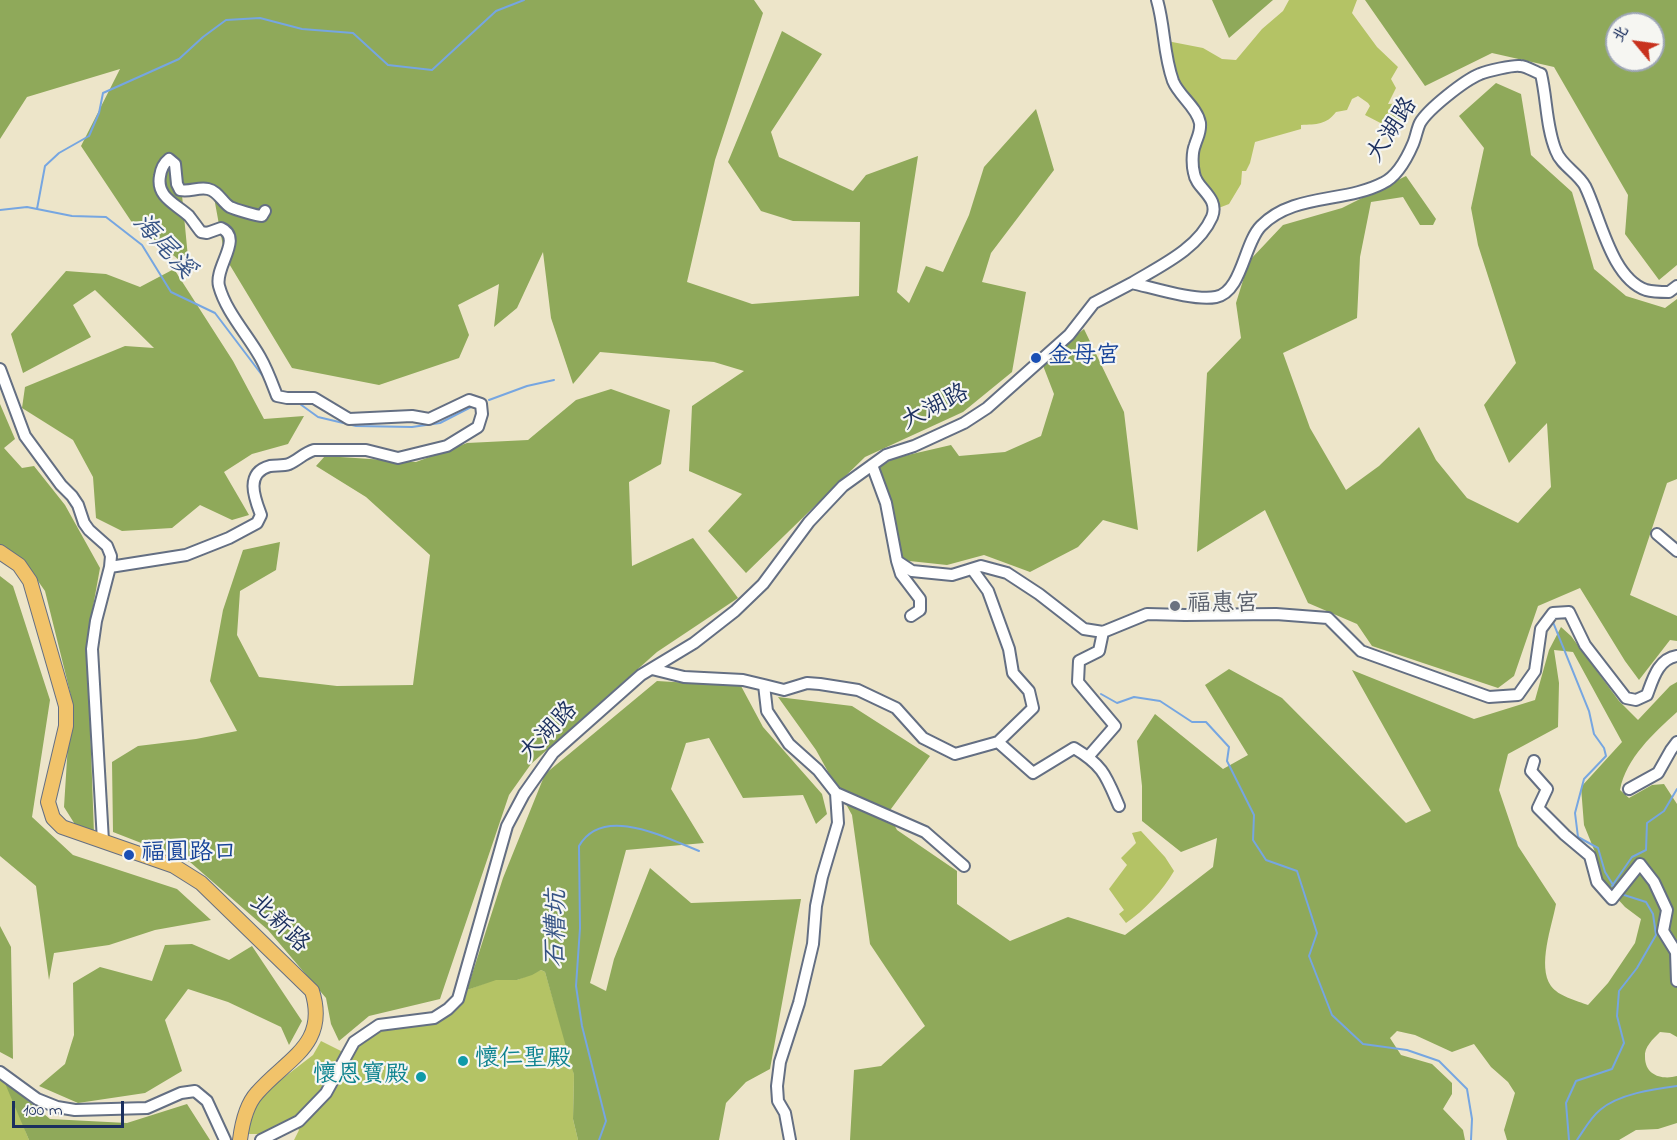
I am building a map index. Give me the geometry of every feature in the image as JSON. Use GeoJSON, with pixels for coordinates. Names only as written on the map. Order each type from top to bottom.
{"type":"FeatureCollection","features":[{"type":"Feature","properties":{"kind":"main road","name":"北新路"},"geometry":{"type":"LineString","coordinates":[[0,552],[19,565],[30,582],[66,706],[66,726],[48,802],[53,818],[62,827],[174,866],[201,884],[312,991],[316,1005],[314,1029],[303,1050],[255,1094],[246,1113],[240,1140]]}},
{"type":"Feature","properties":{"kind":"street"},"geometry":{"type":"LineString","coordinates":[[1132,283],[1194,243],[1213,214],[1209,194],[1194,175],[1194,148],[1200,132],[1200,122],[1174,84],[1164,47],[1157,0]]}},
{"type":"Feature","properties":{"kind":"street","name":"大湖路"},"geometry":{"type":"LineString","coordinates":[[261,1140],[299,1121],[326,1093],[354,1042],[379,1025],[434,1018],[458,999],[507,826],[524,794],[554,753],[641,675],[694,643],[735,611],[762,584],[809,522],[843,486],[886,455],[914,446],[964,423],[987,408],[1069,335],[1094,303],[1132,283],[1189,296],[1217,297],[1227,291],[1239,274],[1251,241],[1260,226],[1292,206],[1366,192],[1386,182],[1401,168],[1420,123],[1441,100],[1479,74],[1520,66],[1541,74],[1549,128],[1556,153],[1584,184],[1600,229],[1624,274],[1646,290],[1669,292],[1677,286]]}},
{"type":"Feature","properties":{"kind":"street"},"geometry":{"type":"LineString","coordinates":[[110,567],[186,555],[257,524],[261,515],[252,493],[252,484],[258,474],[267,467],[289,464],[314,450],[366,450],[398,458],[447,446],[478,427],[482,414],[481,404],[469,400],[429,419],[412,416],[349,419],[314,398],[277,396],[261,359],[228,307],[218,285],[218,275],[229,248],[230,236],[221,228],[207,233],[201,232],[188,215],[166,198],[160,190],[161,169],[169,159],[175,164],[177,184],[180,190],[187,192],[211,189],[231,208],[257,216],[262,216],[265,211]]}},
{"type":"Feature","properties":{"kind":"street"},"geometry":{"type":"LineString","coordinates":[[0,369],[25,436],[61,485],[72,496],[88,530],[107,546],[111,556],[92,649],[103,841]]}},
{"type":"Feature","properties":{"kind":"street"},"geometry":{"type":"LineString","coordinates":[[872,465],[886,503],[897,561],[902,574],[920,598],[920,610],[911,616]]}},
{"type":"Feature","properties":{"kind":"street"},"geometry":{"type":"LineString","coordinates":[[1657,534],[1677,551]]}},
{"type":"Feature","properties":{"kind":"street"},"geometry":{"type":"LineString","coordinates":[[897,561],[912,571],[952,575],[981,566],[1007,573],[1039,594],[1084,629],[1103,633],[1147,614],[1276,614],[1328,618],[1361,651],[1489,697],[1518,695],[1535,671],[1541,629],[1553,613],[1569,612],[1585,645],[1626,698],[1636,700],[1647,695],[1655,674],[1664,661],[1677,656]]}},
{"type":"Feature","properties":{"kind":"street"},"geometry":{"type":"LineString","coordinates":[[652,669],[684,677],[743,680],[784,690],[807,683],[858,690],[896,708],[924,738],[955,754],[998,742],[1033,708],[1029,691],[1013,673],[1009,649],[988,591],[972,569]]}},
{"type":"Feature","properties":{"kind":"street"},"geometry":{"type":"LineString","coordinates":[[1088,757],[1115,726],[1078,682],[1079,661],[1100,651],[1103,633]]}},
{"type":"Feature","properties":{"kind":"street"},"geometry":{"type":"LineString","coordinates":[[764,685],[767,711],[789,744],[818,770],[836,793],[925,832],[964,866]]}},
{"type":"Feature","properties":{"kind":"street"},"geometry":{"type":"LineString","coordinates":[[998,742],[1033,773],[1074,748],[1105,773],[1119,806]]}},
{"type":"Feature","properties":{"kind":"street"},"geometry":{"type":"LineString","coordinates":[[1629,789],[1658,773],[1677,742]]}},
{"type":"Feature","properties":{"kind":"street"},"geometry":{"type":"LineString","coordinates":[[1534,761],[1532,771],[1547,789],[1538,808],[1565,836],[1590,856],[1597,882],[1612,899],[1640,864],[1654,882],[1667,910],[1663,931],[1676,952],[1677,981]]}},
{"type":"Feature","properties":{"kind":"street"},"geometry":{"type":"LineString","coordinates":[[790,1140],[785,1113],[778,1101],[780,1062],[799,1004],[813,944],[816,906],[838,823],[836,793]]}},
{"type":"Feature","properties":{"kind":"street"},"geometry":{"type":"LineString","coordinates":[[0,1072],[37,1100],[75,1110],[147,1108],[181,1093],[195,1091],[207,1101],[225,1140]]}},
{"type":"Feature","properties":{"kind":"green space"},"geometry":{"type":"Polygon","coordinates":[[[0,0],[754,0],[763,13],[715,160],[687,282],[752,304],[859,296],[860,222],[793,221],[761,211],[728,162],[782,31],[822,54],[771,132],[779,157],[853,191],[866,175],[918,156],[897,292],[909,303],[926,266],[943,272],[969,215],[984,167],[1036,109],[1054,170],[991,253],[982,282],[1026,292],[1012,372],[963,412],[865,457],[746,573],[708,531],[742,494],[689,471],[692,406],[744,371],[714,362],[600,352],[573,384],[551,318],[543,252],[517,308],[494,327],[499,284],[458,305],[469,335],[459,358],[379,385],[292,368],[225,257],[213,192],[182,195],[189,268],[131,221],[81,146],[120,69],[27,97],[0,139],[0,0]]]}},
{"type":"Feature","properties":{"kind":"green space"},"geometry":{"type":"Polygon","coordinates":[[[1212,0],[1273,0],[1229,38],[1212,0]]]}},
{"type":"Feature","properties":{"kind":"green space"},"geometry":{"type":"Polygon","coordinates":[[[1289,0],[1357,0],[1352,13],[1377,47],[1398,67],[1391,79],[1396,88],[1388,104],[1405,103],[1409,105],[1394,130],[1365,115],[1370,106],[1358,96],[1352,99],[1347,110],[1336,112],[1325,122],[1301,125],[1301,129],[1255,142],[1250,163],[1246,171],[1242,171],[1241,184],[1229,204],[1216,209],[1196,173],[1194,163],[1204,133],[1179,87],[1167,41],[1203,48],[1222,59],[1236,60],[1262,29],[1283,11],[1289,0]]]}},
{"type":"Feature","properties":{"kind":"green space"},"geometry":{"type":"Polygon","coordinates":[[[1365,0],[1677,0],[1677,265],[1659,280],[1625,234],[1628,195],[1554,67],[1492,53],[1425,86],[1365,0]]]}},
{"type":"Feature","properties":{"kind":"green space"},"geometry":{"type":"Polygon","coordinates":[[[1496,83],[1521,94],[1531,155],[1572,192],[1594,269],[1626,296],[1665,308],[1677,299],[1677,479],[1667,483],[1630,595],[1677,616],[1677,641],[1670,640],[1639,680],[1580,588],[1538,606],[1514,676],[1498,688],[1372,646],[1357,624],[1308,603],[1265,510],[1197,552],[1207,373],[1241,338],[1236,303],[1249,261],[1283,225],[1342,208],[1406,176],[1436,219],[1433,225],[1420,225],[1403,197],[1371,202],[1360,257],[1357,318],[1283,353],[1310,428],[1346,490],[1379,466],[1419,427],[1436,460],[1467,498],[1518,523],[1551,487],[1547,423],[1509,463],[1484,405],[1516,363],[1478,245],[1471,208],[1484,148],[1459,116],[1496,83]]]}},
{"type":"Feature","properties":{"kind":"green space"},"geometry":{"type":"Polygon","coordinates":[[[174,269],[233,361],[264,419],[304,416],[288,444],[252,454],[224,472],[249,515],[232,520],[200,505],[172,528],[122,531],[96,518],[93,477],[73,440],[22,408],[25,387],[125,346],[154,348],[95,290],[73,305],[91,337],[23,373],[11,334],[66,271],[106,274],[140,287],[174,269]]]}},
{"type":"Feature","properties":{"kind":"green space"},"geometry":{"type":"Polygon","coordinates":[[[1084,329],[1124,412],[1138,530],[1103,520],[1078,547],[1030,572],[984,555],[947,565],[900,560],[879,467],[895,458],[951,445],[959,456],[1005,452],[1041,436],[1054,394],[1042,363],[1084,329]]]}},
{"type":"Feature","properties":{"kind":"green space"},"geometry":{"type":"Polygon","coordinates":[[[611,389],[670,410],[661,464],[629,482],[632,566],[693,538],[738,598],[657,652],[531,764],[509,795],[440,999],[369,1016],[339,1041],[331,1024],[326,998],[268,930],[190,862],[113,832],[112,762],[138,746],[237,731],[210,681],[223,610],[243,550],[280,542],[276,570],[240,591],[237,635],[259,677],[337,686],[413,685],[430,555],[366,497],[316,466],[325,456],[416,462],[467,443],[528,440],[576,400],[611,389]]]}},
{"type":"Feature","properties":{"kind":"green space"},"geometry":{"type":"Polygon","coordinates":[[[0,404],[15,439],[4,448],[22,468],[34,466],[65,505],[100,568],[87,640],[94,834],[76,826],[64,807],[71,696],[45,591],[31,571],[0,548],[0,404]]]}},
{"type":"Feature","properties":{"kind":"green space"},"geometry":{"type":"Polygon","coordinates":[[[0,576],[13,586],[50,700],[32,817],[73,855],[177,889],[211,920],[155,930],[109,945],[54,953],[49,980],[36,886],[0,856],[0,576]]]}},
{"type":"Feature","properties":{"kind":"green space"},"geometry":{"type":"Polygon","coordinates":[[[1561,627],[1571,636],[1619,701],[1638,720],[1670,686],[1677,682],[1677,712],[1642,747],[1628,767],[1620,790],[1629,798],[1652,785],[1664,784],[1677,804],[1677,1037],[1670,1033],[1660,1032],[1647,1047],[1645,1057],[1648,1069],[1656,1075],[1677,1076],[1677,1123],[1658,1129],[1636,1130],[1619,1140],[1507,1140],[1504,1130],[1515,1093],[1474,1044],[1452,1052],[1415,1035],[1397,1031],[1390,1038],[1401,1055],[1432,1064],[1452,1083],[1452,1094],[1443,1109],[1463,1130],[1465,1140],[850,1140],[854,1070],[881,1066],[925,1026],[870,944],[852,815],[816,750],[778,697],[852,706],[930,756],[888,813],[897,830],[957,871],[957,904],[1010,941],[1068,917],[1125,935],[1213,867],[1217,838],[1181,852],[1142,821],[1142,786],[1137,741],[1155,714],[1223,769],[1248,755],[1205,685],[1229,669],[1282,698],[1406,823],[1431,811],[1352,670],[1474,719],[1535,700],[1549,650],[1561,627]],[[1554,650],[1559,683],[1558,727],[1508,754],[1499,790],[1518,846],[1556,904],[1545,957],[1547,978],[1558,993],[1588,1005],[1608,983],[1635,943],[1641,919],[1625,907],[1604,884],[1584,825],[1581,787],[1622,742],[1573,652],[1554,650]]]}},
{"type":"Feature","properties":{"kind":"green space"},"geometry":{"type":"Polygon","coordinates":[[[657,681],[741,686],[763,727],[822,794],[827,814],[816,824],[803,795],[743,798],[709,738],[686,743],[671,789],[704,843],[626,850],[590,983],[606,991],[614,959],[650,868],[691,903],[801,899],[770,1069],[746,1082],[726,1103],[719,1140],[578,1140],[573,1119],[574,1075],[545,972],[541,970],[517,980],[496,980],[467,990],[503,878],[545,774],[657,681]]]}},
{"type":"Feature","properties":{"kind":"green space"},"geometry":{"type":"Polygon","coordinates":[[[1141,831],[1165,857],[1174,871],[1153,900],[1126,923],[1119,914],[1124,910],[1109,889],[1127,865],[1121,858],[1136,843],[1132,833],[1141,831]]]}},
{"type":"Feature","properties":{"kind":"green space"},"geometry":{"type":"Polygon","coordinates":[[[0,926],[11,947],[13,1059],[0,1052],[0,926]]]}},
{"type":"Feature","properties":{"kind":"green space"},"geometry":{"type":"Polygon","coordinates":[[[192,944],[229,960],[252,946],[302,1021],[289,1045],[281,1027],[228,1002],[188,989],[165,1020],[182,1071],[145,1093],[78,1103],[39,1086],[65,1064],[74,1035],[73,983],[100,967],[152,981],[165,945],[192,944]]]}},
{"type":"Feature","properties":{"kind":"green space"},"geometry":{"type":"Polygon","coordinates":[[[541,970],[545,972],[571,1060],[574,1075],[573,1119],[578,1140],[294,1140],[299,1130],[291,1120],[259,1134],[245,1134],[252,1108],[260,1096],[313,1055],[321,1041],[353,1057],[362,1041],[375,1032],[390,1027],[434,1022],[447,1017],[458,1007],[467,990],[496,979],[517,980],[541,970]]]}},
{"type":"Feature","properties":{"kind":"green space"},"geometry":{"type":"Polygon","coordinates":[[[0,1078],[13,1098],[29,1140],[0,1140],[0,1078]]]}},
{"type":"Feature","properties":{"kind":"green space"},"geometry":{"type":"Polygon","coordinates":[[[4,1081],[50,1119],[127,1123],[187,1104],[210,1140],[29,1140],[4,1081]]]}},
{"type":"Feature","properties":{"kind":"waterway"},"geometry":{"type":"LineString","coordinates":[[37,209],[45,166],[59,153],[89,136],[99,113],[103,93],[179,59],[226,20],[260,18],[302,29],[353,33],[388,65],[432,70],[496,11],[524,0]]}},
{"type":"Feature","properties":{"kind":"waterway","name":"海尾溪"},"geometry":{"type":"LineString","coordinates":[[0,210],[27,207],[72,216],[106,217],[142,245],[171,292],[215,313],[265,379]]}},
{"type":"Feature","properties":{"kind":"waterway","name":"海尾溪"},"geometry":{"type":"LineString","coordinates":[[489,400],[527,386],[554,380]]}},
{"type":"Feature","properties":{"kind":"waterway","name":"海尾溪"},"geometry":{"type":"LineString","coordinates":[[300,404],[318,417],[356,426],[412,427],[440,423],[473,406]]}},
{"type":"Feature","properties":{"kind":"waterway"},"geometry":{"type":"LineString","coordinates":[[1553,622],[1589,711],[1594,734],[1604,748],[1606,756],[1584,779],[1575,813],[1578,837],[1598,848],[1605,872],[1615,888]]}},
{"type":"Feature","properties":{"kind":"waterway"},"geometry":{"type":"LineString","coordinates":[[1101,694],[1117,703],[1134,697],[1160,701],[1192,722],[1206,722],[1229,747],[1227,761],[1254,815],[1253,840],[1266,860],[1297,871],[1317,933],[1309,956],[1332,1015],[1363,1044],[1407,1050],[1439,1061],[1467,1089],[1472,1119],[1471,1140]]}},
{"type":"Feature","properties":{"kind":"waterway"},"geometry":{"type":"LineString","coordinates":[[1612,886],[1632,857],[1646,850],[1647,823],[1664,811],[1677,789]]}},
{"type":"Feature","properties":{"kind":"waterway","name":"石糟坑"},"geometry":{"type":"LineString","coordinates":[[599,1140],[606,1121],[582,1026],[576,986],[580,928],[579,846],[590,834],[603,827],[619,826],[653,833],[699,851]]}},
{"type":"Feature","properties":{"kind":"waterway"},"geometry":{"type":"LineString","coordinates":[[1569,1140],[1566,1103],[1576,1081],[1612,1069],[1624,1043],[1617,1016],[1619,991],[1637,968],[1656,935],[1653,914],[1646,902],[1621,894]]}},
{"type":"Feature","properties":{"kind":"waterway"},"geometry":{"type":"LineString","coordinates":[[1577,1140],[1594,1116],[1608,1104],[1637,1093],[1677,1086]]}},
{"type":"Feature","properties":{"kind":"place","name":"金母宮"},"geometry":{"type":"Point","coordinates":[1036,358]}},
{"type":"Feature","properties":{"kind":"place","name":"福惠宮"},"geometry":{"type":"Point","coordinates":[1175,606]}},
{"type":"Feature","properties":{"kind":"place","name":"福圓路口"},"geometry":{"type":"Point","coordinates":[129,855]}},
{"type":"Feature","properties":{"kind":"place","name":"懷仁聖殿"},"geometry":{"type":"Point","coordinates":[463,1061]}},
{"type":"Feature","properties":{"kind":"place","name":"懷恩寶殿"},"geometry":{"type":"Point","coordinates":[421,1077]}}]}
